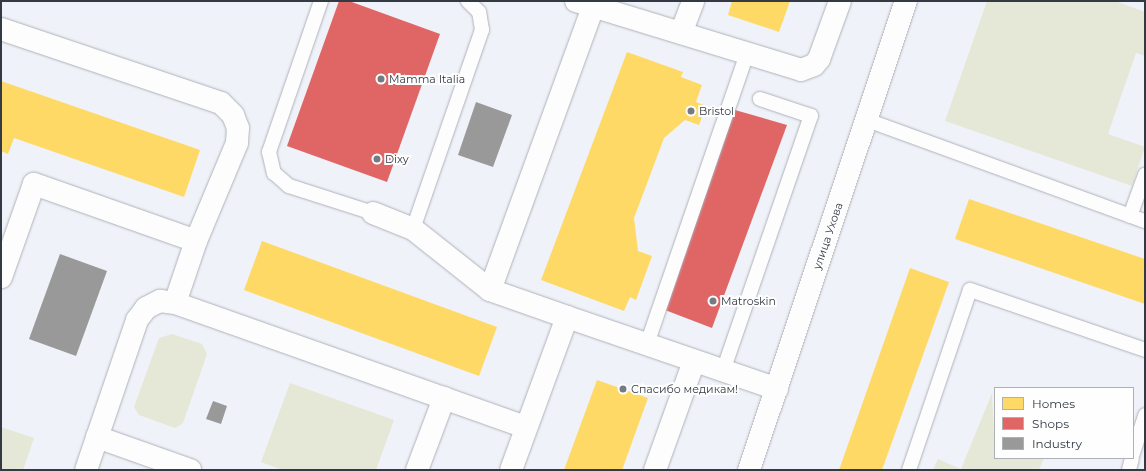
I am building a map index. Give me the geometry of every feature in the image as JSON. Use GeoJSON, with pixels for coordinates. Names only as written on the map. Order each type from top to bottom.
{"type":"FeatureCollection","features":[{"type":"Feature","properties":{"kind":"street"},"geometry":{"type":"LineString","coordinates":[[681,33],[693,1]]}},
{"type":"Feature","properties":{"kind":"street"},"geometry":{"type":"LineString","coordinates":[[490,290],[584,4],[627,9],[681,33],[801,70],[814,65],[840,1]]}},
{"type":"Feature","properties":{"kind":"street","name":"улица Ухова"},"geometry":{"type":"LineString","coordinates":[[749,470],[906,1]]}},
{"type":"Feature","properties":{"kind":"street"},"geometry":{"type":"LineString","coordinates":[[1,29],[221,103],[233,114],[238,128],[237,143],[196,241],[175,303]]}},
{"type":"Feature","properties":{"kind":"street"},"geometry":{"type":"LineString","coordinates":[[1,277],[34,184],[196,241]]}},
{"type":"Feature","properties":{"kind":"street"},"geometry":{"type":"LineString","coordinates":[[373,213],[413,229],[490,290],[777,389]]}},
{"type":"Feature","properties":{"kind":"street"},"geometry":{"type":"LineString","coordinates":[[86,470],[137,320],[146,308],[160,301],[175,303],[526,427]]}},
{"type":"Feature","properties":{"kind":"street"},"geometry":{"type":"LineString","coordinates":[[511,470],[567,317]]}},
{"type":"Feature","properties":{"kind":"street"},"geometry":{"type":"LineString","coordinates":[[654,470],[694,361]]}},
{"type":"Feature","properties":{"kind":"street"},"geometry":{"type":"LineString","coordinates":[[417,470],[444,398]]}},
{"type":"Feature","properties":{"kind":"street"},"geometry":{"type":"LineString","coordinates":[[97,437],[190,470]]}},
{"type":"Feature","properties":{"kind":"lane"},"geometry":{"type":"LineString","coordinates":[[321,1],[269,152],[274,173],[288,186],[373,213]]}},
{"type":"Feature","properties":{"kind":"lane"},"geometry":{"type":"LineString","coordinates":[[413,229],[482,30],[478,12],[468,1]]}},
{"type":"Feature","properties":{"kind":"lane"},"geometry":{"type":"LineString","coordinates":[[647,344],[747,53]]}},
{"type":"Feature","properties":{"kind":"lane"},"geometry":{"type":"LineString","coordinates":[[723,371],[811,116],[760,99]]}},
{"type":"Feature","properties":{"kind":"lane"},"geometry":{"type":"LineString","coordinates":[[867,120],[1145,221]]}},
{"type":"Feature","properties":{"kind":"lane"},"geometry":{"type":"LineString","coordinates":[[1130,216],[1145,175]]}},
{"type":"Feature","properties":{"kind":"lane"},"geometry":{"type":"LineString","coordinates":[[909,470],[970,290],[1145,350]]}},
{"type":"Feature","properties":{"kind":"lane"},"geometry":{"type":"LineString","coordinates":[[1134,451],[1141,438],[1145,415]]}},
{"type":"Feature","properties":{"kind":"lane"},"geometry":{"type":"LineString","coordinates":[[1129,470],[1132,459]]}},
{"type":"Feature","properties":{"kind":"green space"},"geometry":{"type":"Polygon","coordinates":[[[987,1],[1115,1],[1145,12],[1145,56],[1136,53],[1108,134],[1145,147],[1132,186],[945,121],[987,1]]]}},
{"type":"Feature","properties":{"kind":"green space"},"geometry":{"type":"Polygon","coordinates":[[[172,334],[202,344],[207,354],[183,423],[175,428],[139,415],[134,407],[159,338],[172,334]]]}},
{"type":"Feature","properties":{"kind":"green space"},"geometry":{"type":"Polygon","coordinates":[[[290,383],[394,420],[376,470],[282,470],[261,462],[290,383]]]}},
{"type":"Feature","properties":{"kind":"green space"},"geometry":{"type":"Polygon","coordinates":[[[992,393],[994,459],[1044,459],[1039,470],[933,470],[938,459],[961,469],[992,393]]]}},
{"type":"Feature","properties":{"kind":"green space"},"geometry":{"type":"Polygon","coordinates":[[[1,427],[34,438],[23,470],[1,470],[1,427]]]}},
{"type":"Feature","properties":{"kind":"building: Homes"},"geometry":{"type":"Polygon","coordinates":[[[732,1],[790,1],[779,32],[728,15],[732,1]]]}},
{"type":"Feature","properties":{"kind":"building: Homes"},"geometry":{"type":"Polygon","coordinates":[[[627,52],[683,72],[681,77],[702,85],[696,102],[706,106],[699,125],[685,120],[664,138],[634,218],[638,251],[652,256],[636,300],[630,297],[624,311],[541,280],[627,52]]]}},
{"type":"Feature","properties":{"kind":"building: Homes"},"geometry":{"type":"Polygon","coordinates":[[[1,81],[200,150],[184,197],[14,138],[8,154],[1,151],[1,81]]]}},
{"type":"Feature","properties":{"kind":"building: Homes"},"geometry":{"type":"Polygon","coordinates":[[[969,199],[1145,259],[1145,304],[955,239],[969,199]]]}},
{"type":"Feature","properties":{"kind":"building: Homes"},"geometry":{"type":"Polygon","coordinates":[[[262,241],[497,327],[479,376],[244,290],[262,241]]]}},
{"type":"Feature","properties":{"kind":"building: Homes"},"geometry":{"type":"Polygon","coordinates":[[[910,268],[949,282],[882,470],[839,470],[910,268]]]}},
{"type":"Feature","properties":{"kind":"building: Homes"},"geometry":{"type":"Polygon","coordinates":[[[597,380],[648,398],[622,470],[564,470],[597,380]]]}},
{"type":"Feature","properties":{"kind":"building: Shops"},"geometry":{"type":"Polygon","coordinates":[[[339,1],[349,1],[440,34],[387,182],[287,146],[339,1]]]}},
{"type":"Feature","properties":{"kind":"building: Shops"},"geometry":{"type":"Polygon","coordinates":[[[735,110],[787,125],[712,328],[665,310],[735,110]]]}},
{"type":"Feature","properties":{"kind":"building: Industry"},"geometry":{"type":"Polygon","coordinates":[[[476,102],[512,115],[493,167],[458,155],[476,102]]]}},
{"type":"Feature","properties":{"kind":"building: Industry"},"geometry":{"type":"Polygon","coordinates":[[[60,254],[107,271],[76,356],[29,339],[60,254]]]}},
{"type":"Feature","properties":{"kind":"building: Industry"},"geometry":{"type":"Polygon","coordinates":[[[213,401],[227,406],[221,424],[206,419],[213,401]]]}},
{"type":"Feature","properties":{"kind":"place","name":"Mamma Italia"},"geometry":{"type":"Point","coordinates":[381,79]}},
{"type":"Feature","properties":{"kind":"place","name":"Bristol"},"geometry":{"type":"Point","coordinates":[691,111]}},
{"type":"Feature","properties":{"kind":"place","name":"Dixy"},"geometry":{"type":"Point","coordinates":[377,159]}},
{"type":"Feature","properties":{"kind":"place","name":"Matroskin"},"geometry":{"type":"Point","coordinates":[713,301]}},
{"type":"Feature","properties":{"kind":"place","name":"Спасибо медикам!"},"geometry":{"type":"Point","coordinates":[623,389]}}]}
